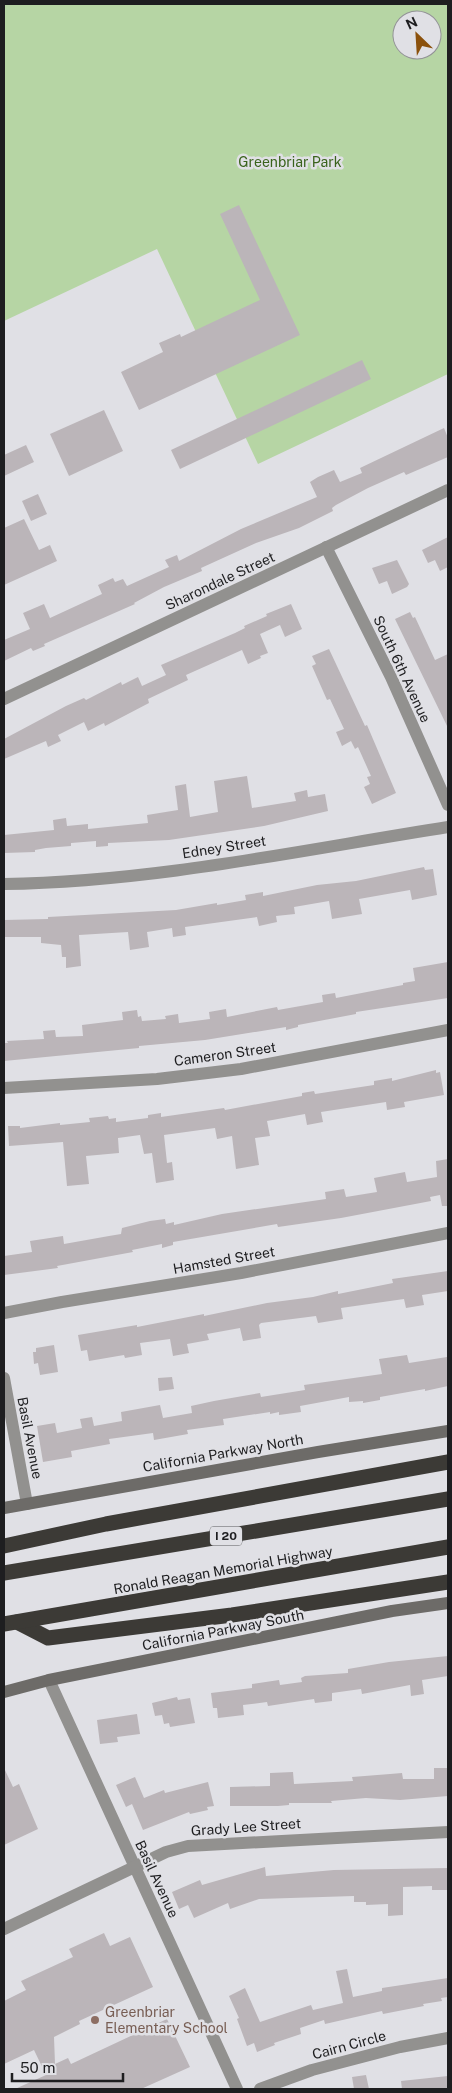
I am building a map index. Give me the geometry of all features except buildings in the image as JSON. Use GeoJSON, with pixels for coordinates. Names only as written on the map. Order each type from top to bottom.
{"type":"FeatureCollection","features":[{"type":"Feature","properties":{"kind":"highway"},"geometry":{"type":"LineString","coordinates":[[4,1546],[116,1522],[448,1462]]}},
{"type":"Feature","properties":{"kind":"highway","name":"I 20"},"geometry":{"type":"LineString","coordinates":[[4,1573],[448,1499]]}},
{"type":"Feature","properties":{"kind":"highway","name":"Ronald Reagan Memorial Highway"},"geometry":{"type":"LineString","coordinates":[[11,1623],[448,1547]]}},
{"type":"Feature","properties":{"kind":"highway"},"geometry":{"type":"LineString","coordinates":[[11,1623],[48,1638],[232,1616],[448,1582]]}},
{"type":"Feature","properties":{"kind":"main road","name":"California Parkway North"},"geometry":{"type":"LineString","coordinates":[[4,1508],[308,1453],[448,1431]]}},
{"type":"Feature","properties":{"kind":"main road","name":"California Parkway South"},"geometry":{"type":"LineString","coordinates":[[4,1692],[49,1680],[392,1611],[448,1603]]}},
{"type":"Feature","properties":{"kind":"street","name":"Sharondale Street"},"geometry":{"type":"LineString","coordinates":[[4,699],[448,490]]}},
{"type":"Feature","properties":{"kind":"street","name":"South 6th Avenue"},"geometry":{"type":"LineString","coordinates":[[326,547],[391,677],[448,805]]}},
{"type":"Feature","properties":{"kind":"street","name":"Edney Street"},"geometry":{"type":"LineString","coordinates":[[4,884],[41,884],[173,870],[448,826]]}},
{"type":"Feature","properties":{"kind":"street","name":"Cameron Street"},"geometry":{"type":"LineString","coordinates":[[4,1088],[156,1079],[241,1069],[448,1030]]}},
{"type":"Feature","properties":{"kind":"street","name":"Hamsted Street"},"geometry":{"type":"LineString","coordinates":[[4,1313],[241,1273],[448,1233]]}},
{"type":"Feature","properties":{"kind":"street","name":"Basil Avenue"},"geometry":{"type":"LineString","coordinates":[[4,1378],[27,1504]]}},
{"type":"Feature","properties":{"kind":"street","name":"Basil Avenue"},"geometry":{"type":"LineString","coordinates":[[49,1680],[237,2089]]}},
{"type":"Feature","properties":{"kind":"street","name":"Grady Lee Street"},"geometry":{"type":"LineString","coordinates":[[4,1929],[166,1852],[188,1846],[448,1832]]}},
{"type":"Feature","properties":{"kind":"street","name":"Cairn Circle"},"geometry":{"type":"LineString","coordinates":[[260,2089],[312,2070],[400,2047],[448,2038]]}},
{"type":"Feature","properties":{"kind":"green space","name":"Greenbriar Park"},"geometry":{"type":"Polygon","coordinates":[[[4,4],[448,4],[448,374],[258,464],[157,249],[4,321],[4,4]]]}},
{"type":"Feature","properties":{"kind":"place","name":"Greenbriar Elementary School"},"geometry":{"type":"Point","coordinates":[95,2020]}}]}
